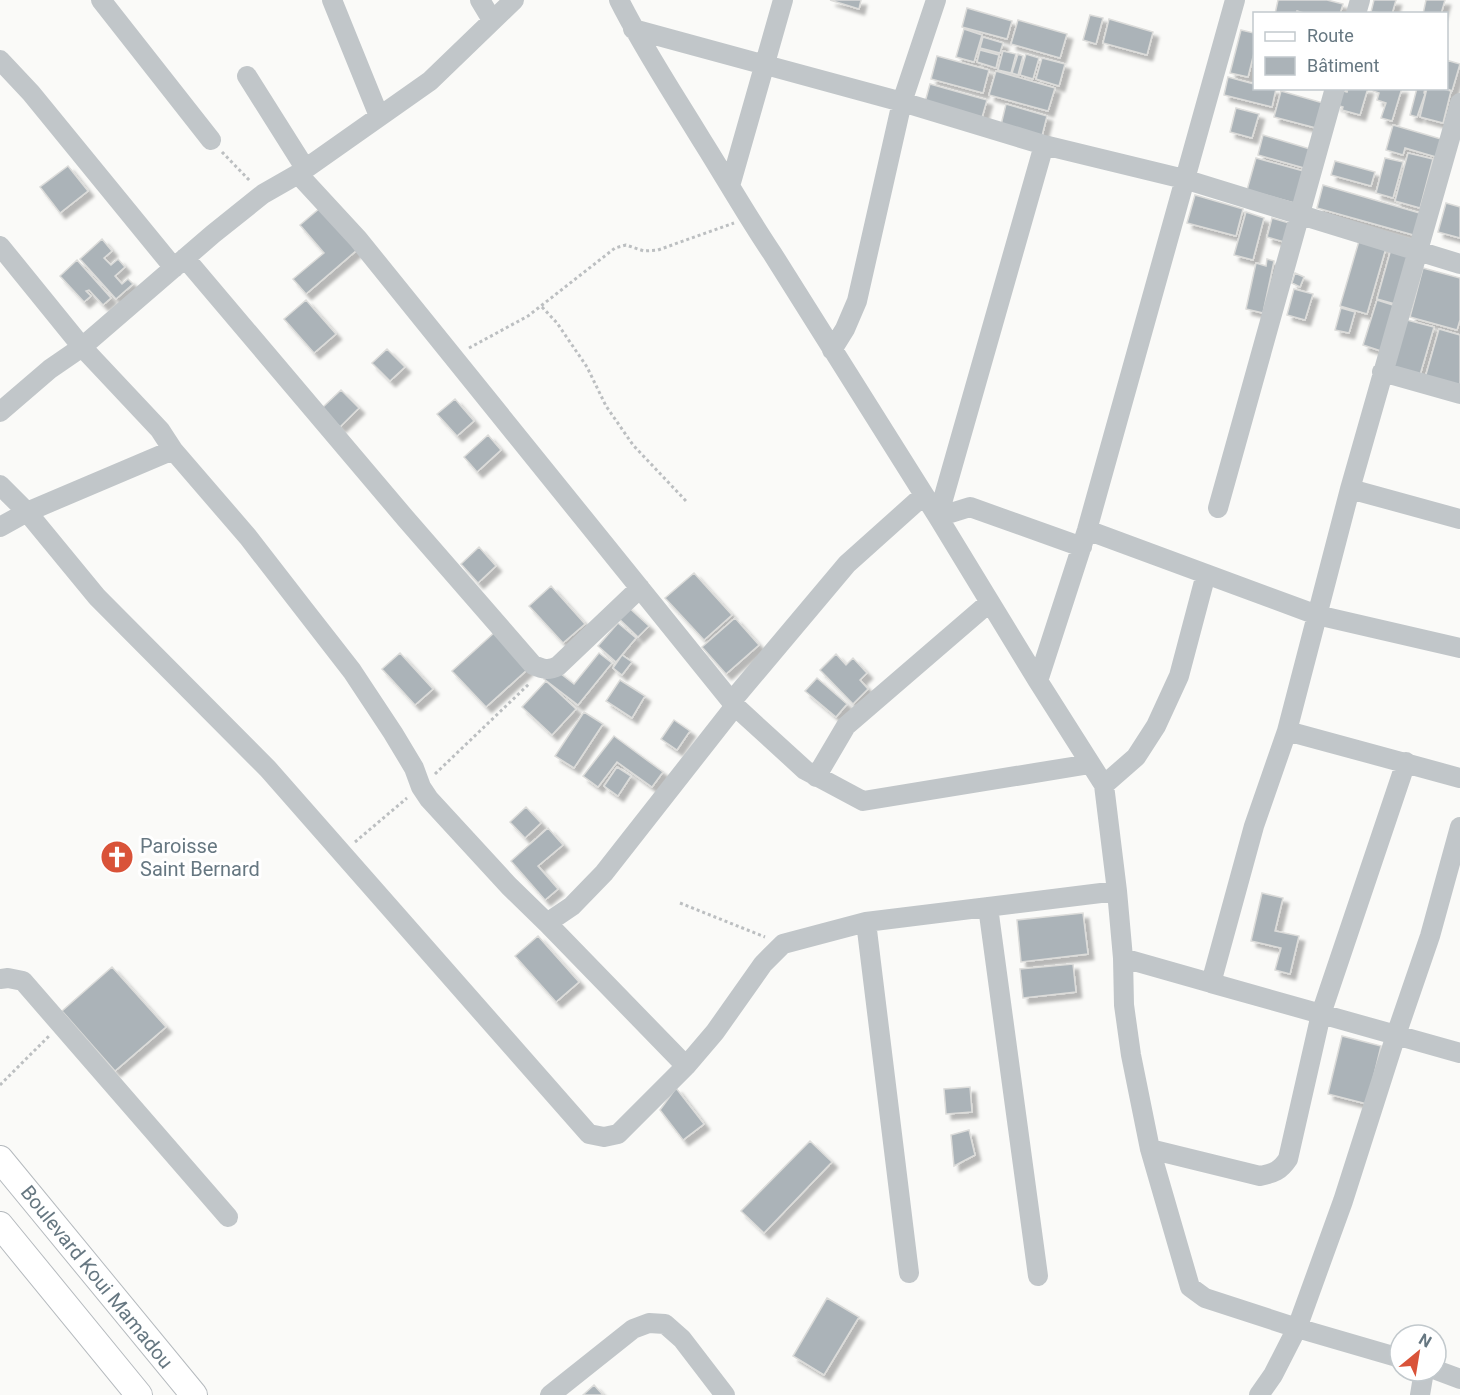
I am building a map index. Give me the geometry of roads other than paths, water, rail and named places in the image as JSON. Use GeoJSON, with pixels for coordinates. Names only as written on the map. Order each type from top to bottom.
{"type":"FeatureCollection","features":[{"type":"Feature","properties":{"kind":"main road","name":"Boulevard Koui Mamadou"},"geometry":{"type":"LineString","coordinates":[[0,1159],[194,1395]]}},
{"type":"Feature","properties":{"kind":"main road","name":"Boulevard Koui Mamadou"},"geometry":{"type":"LineString","coordinates":[[0,1225],[140,1395]]}},
{"type":"Feature","properties":{"kind":"street"},"geometry":{"type":"LineString","coordinates":[[101,0],[211,140]]}},
{"type":"Feature","properties":{"kind":"street"},"geometry":{"type":"LineString","coordinates":[[332,0],[379,116]]}},
{"type":"Feature","properties":{"kind":"street"},"geometry":{"type":"LineString","coordinates":[[480,0],[492,20]]}},
{"type":"Feature","properties":{"kind":"street"},"geometry":{"type":"LineString","coordinates":[[0,412],[263,194],[302,171],[430,81],[514,0]]}},
{"type":"Feature","properties":{"kind":"street"},"geometry":{"type":"LineString","coordinates":[[619,0],[633,28],[748,219],[772,253],[1104,785],[1117,891],[1123,958],[1124,1005],[1131,1055],[1150,1149],[1190,1287],[1205,1298],[1388,1355]]}},
{"type":"Feature","properties":{"kind":"street"},"geometry":{"type":"LineString","coordinates":[[730,186],[783,0]]}},
{"type":"Feature","properties":{"kind":"street"},"geometry":{"type":"LineString","coordinates":[[832,350],[845,329],[857,301],[902,102],[936,0]]}},
{"type":"Feature","properties":{"kind":"street"},"geometry":{"type":"LineString","coordinates":[[1038,681],[1084,539],[1235,0]]}},
{"type":"Feature","properties":{"kind":"street"},"geometry":{"type":"LineString","coordinates":[[633,28],[902,102],[1044,145],[1184,179],[1460,264]]}},
{"type":"Feature","properties":{"kind":"street"},"geometry":{"type":"LineString","coordinates":[[0,60],[533,665],[544,670],[551,670],[558,666],[640,588]]}},
{"type":"Feature","properties":{"kind":"street"},"geometry":{"type":"LineString","coordinates":[[248,76],[302,171],[733,704],[805,770],[863,801],[1090,764]]}},
{"type":"Feature","properties":{"kind":"street"},"geometry":{"type":"LineString","coordinates":[[1218,508],[1334,90]]}},
{"type":"Feature","properties":{"kind":"street"},"geometry":{"type":"LineString","coordinates":[[1211,983],[1254,826],[1287,730],[1382,372],[1417,252],[1455,143],[1460,103]]}},
{"type":"Feature","properties":{"kind":"street"},"geometry":{"type":"LineString","coordinates":[[938,517],[1044,145]]}},
{"type":"Feature","properties":{"kind":"street"},"geometry":{"type":"LineString","coordinates":[[0,246],[82,346],[160,430],[173,450],[248,537],[352,671],[414,768],[421,787],[429,799],[509,886],[686,1066]]}},
{"type":"Feature","properties":{"kind":"street"},"geometry":{"type":"LineString","coordinates":[[1382,372],[1460,394]]}},
{"type":"Feature","properties":{"kind":"street"},"geometry":{"type":"LineString","coordinates":[[0,527],[27,512],[173,450]]}},
{"type":"Feature","properties":{"kind":"street"},"geometry":{"type":"LineString","coordinates":[[0,485],[27,512],[97,597],[268,769],[589,1134],[604,1137],[618,1134],[686,1066],[715,1032],[763,964],[783,944],[866,922],[1117,891]]}},
{"type":"Feature","properties":{"kind":"street"},"geometry":{"type":"LineString","coordinates":[[1350,489],[1460,519]]}},
{"type":"Feature","properties":{"kind":"street"},"geometry":{"type":"LineString","coordinates":[[547,923],[572,906],[604,873],[733,704],[847,564],[924,495]]}},
{"type":"Feature","properties":{"kind":"street"},"geometry":{"type":"LineString","coordinates":[[938,517],[970,507],[1206,574],[1317,615],[1460,648]]}},
{"type":"Feature","properties":{"kind":"street"},"geometry":{"type":"LineString","coordinates":[[1104,785],[1136,757],[1156,726],[1179,676],[1206,574]]}},
{"type":"Feature","properties":{"kind":"street"},"geometry":{"type":"LineString","coordinates":[[816,777],[846,726],[990,602]]}},
{"type":"Feature","properties":{"kind":"street"},"geometry":{"type":"LineString","coordinates":[[1287,730],[1460,778]]}},
{"type":"Feature","properties":{"kind":"street"},"geometry":{"type":"LineString","coordinates":[[1150,1149],[1260,1176],[1276,1173],[1288,1159],[1321,1014],[1406,762]]}},
{"type":"Feature","properties":{"kind":"street"},"geometry":{"type":"LineString","coordinates":[[1259,1395],[1273,1375],[1297,1328],[1343,1201],[1430,936],[1460,827]]}},
{"type":"Feature","properties":{"kind":"street"},"geometry":{"type":"LineString","coordinates":[[987,908],[1038,1276]]}},
{"type":"Feature","properties":{"kind":"street"},"geometry":{"type":"LineString","coordinates":[[866,922],[909,1273]]}},
{"type":"Feature","properties":{"kind":"street"},"geometry":{"type":"LineString","coordinates":[[1123,958],[1460,1053]]}},
{"type":"Feature","properties":{"kind":"street"},"geometry":{"type":"LineString","coordinates":[[0,979],[23,981],[228,1217]]}},
{"type":"Feature","properties":{"kind":"street"},"geometry":{"type":"LineString","coordinates":[[550,1395],[633,1329],[649,1323],[665,1324],[682,1339],[725,1395]]}},
{"type":"Feature","properties":{"kind":"place","name":"Paroisse Saint Bernard"},"geometry":{"type":"Point","coordinates":[117,857]}}]}
